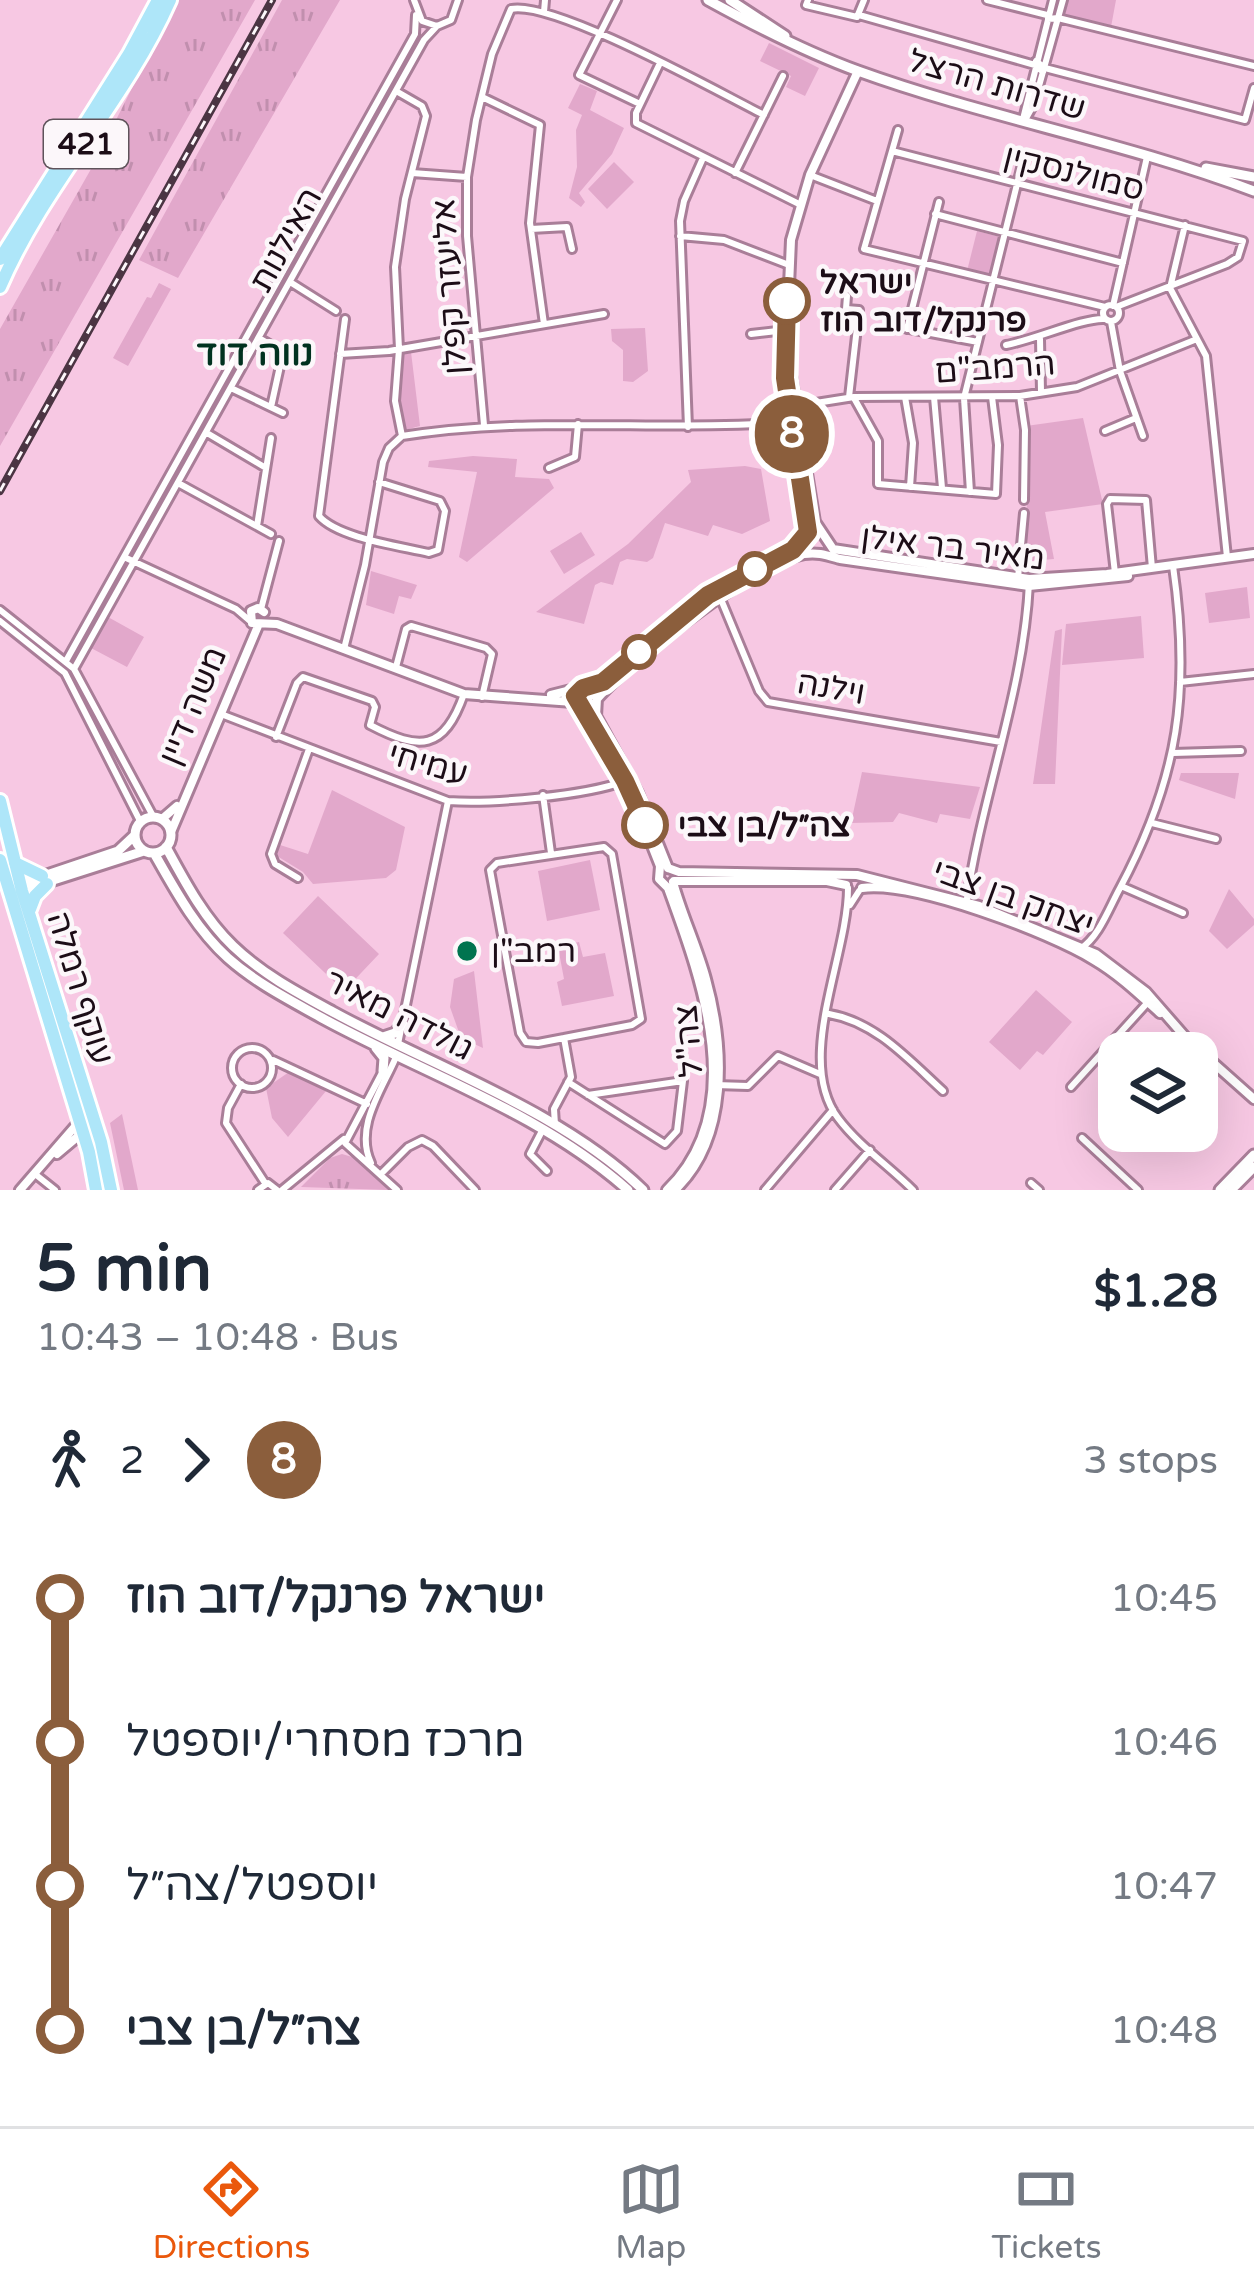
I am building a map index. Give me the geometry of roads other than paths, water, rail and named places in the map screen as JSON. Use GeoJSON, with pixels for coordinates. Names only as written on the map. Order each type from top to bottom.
{"type":"FeatureCollection","features":[{"type":"Feature","properties":{"kind":"main road","name":"421"},"geometry":{"type":"LineString","coordinates":[[0,259],[158,0]]}},
{"type":"Feature","properties":{"kind":"main road","name":"421"},"geometry":{"type":"LineString","coordinates":[[0,286],[32,227],[139,60],[170,0]]}},
{"type":"Feature","properties":{"kind":"main road","name":"שדרות הרצל"},"geometry":{"type":"LineString","coordinates":[[709,0],[858,71],[1023,123],[1184,165],[1254,191]]}},
{"type":"Feature","properties":{"kind":"main road","name":"שדרות הרצל"},"geometry":{"type":"LineString","coordinates":[[730,0],[799,46]]}},
{"type":"Feature","properties":{"kind":"main road","name":"שדרות הרצל"},"geometry":{"type":"LineString","coordinates":[[1184,165],[1254,177]]}},
{"type":"Feature","properties":{"kind":"main road","name":"עוקף רמלה"},"geometry":{"type":"LineString","coordinates":[[0,801],[7,862],[30,916],[78,1127],[111,1190]]}},
{"type":"Feature","properties":{"kind":"main road"},"geometry":{"type":"LineString","coordinates":[[17,888],[45,880],[149,852],[166,848],[171,832],[157,818],[140,821],[134,836],[118,851],[45,880],[34,897],[30,916]]}},
{"type":"Feature","properties":{"kind":"main road"},"geometry":{"type":"LineString","coordinates":[[134,836],[149,852]]}},
{"type":"Feature","properties":{"kind":"main road","name":"גולדה מאיר"},"geometry":{"type":"LineString","coordinates":[[166,848],[205,914],[235,948],[282,984],[398,1055],[549,1127]]}},
{"type":"Feature","properties":{"kind":"main road","name":"גולדה מאיר"},"geometry":{"type":"LineString","coordinates":[[149,852],[225,956],[265,986],[375,1041]]}},
{"type":"Feature","properties":{"kind":"main road"},"geometry":{"type":"LineString","coordinates":[[7,862],[45,880]]}},
{"type":"Feature","properties":{"kind":"main road","name":"עוקף רמלה"},"geometry":{"type":"LineString","coordinates":[[17,888],[96,1190]]}},
{"type":"Feature","properties":{"kind":"main road"},"geometry":{"type":"LineString","coordinates":[[398,1055],[397,1064],[386,1072],[375,1041],[392,1035],[403,1024]]}},
{"type":"Feature","properties":{"kind":"main road","name":"גולדה מאיר"},"geometry":{"type":"LineString","coordinates":[[398,1055],[537,1116],[599,1164],[654,1189]]}},
{"type":"Feature","properties":{"kind":"main road"},"geometry":{"type":"LineString","coordinates":[[1220,1190],[1254,1155]]}},
{"type":"Feature","properties":{"kind":"main road"},"geometry":{"type":"LineString","coordinates":[[1232,1190],[1254,1167]]}},
{"type":"Feature","properties":{"kind":"street"},"geometry":{"type":"LineString","coordinates":[[414,0],[416,15],[437,26]]}},
{"type":"Feature","properties":{"kind":"street","name":"האילנות"},"geometry":{"type":"LineString","coordinates":[[74,669],[428,34],[452,20],[458,0]]}},
{"type":"Feature","properties":{"kind":"street"},"geometry":{"type":"LineString","coordinates":[[545,0],[544,12],[660,62],[764,116]]}},
{"type":"Feature","properties":{"kind":"street"},"geometry":{"type":"LineString","coordinates":[[616,0],[579,75],[640,104]]}},
{"type":"Feature","properties":{"kind":"street"},"geometry":{"type":"LineString","coordinates":[[858,16],[863,0]]}},
{"type":"Feature","properties":{"kind":"street"},"geometry":{"type":"LineString","coordinates":[[987,0],[1254,66]]}},
{"type":"Feature","properties":{"kind":"street"},"geometry":{"type":"LineString","coordinates":[[1053,0],[1054,17]]}},
{"type":"Feature","properties":{"kind":"street"},"geometry":{"type":"LineString","coordinates":[[1023,123],[1033,107],[1054,17],[1064,0]]}},
{"type":"Feature","properties":{"kind":"street"},"geometry":{"type":"LineString","coordinates":[[807,2],[1245,120],[1254,88]]}},
{"type":"Feature","properties":{"kind":"street","name":"אליעזר קפלן"},"geometry":{"type":"LineString","coordinates":[[484,425],[467,236],[467,177],[481,97],[498,37],[512,9],[544,12]]}},
{"type":"Feature","properties":{"kind":"street","name":"האילנות"},"geometry":{"type":"LineString","coordinates":[[66,661],[415,34],[416,15]]}},
{"type":"Feature","properties":{"kind":"street"},"geometry":{"type":"LineString","coordinates":[[660,62],[636,123],[799,204]]}},
{"type":"Feature","properties":{"kind":"street"},"geometry":{"type":"LineString","coordinates":[[538,697],[603,682],[708,595],[793,550],[808,532],[787,351],[789,265],[799,204],[858,71]]}},
{"type":"Feature","properties":{"kind":"street"},"geometry":{"type":"LineString","coordinates":[[735,173],[783,76]]}},
{"type":"Feature","properties":{"kind":"street"},"geometry":{"type":"LineString","coordinates":[[396,91],[422,106],[426,116],[395,267],[399,349],[394,401],[402,436]]}},
{"type":"Feature","properties":{"kind":"street"},"geometry":{"type":"LineString","coordinates":[[481,97],[540,125],[530,229],[544,324]]}},
{"type":"Feature","properties":{"kind":"street"},"geometry":{"type":"LineString","coordinates":[[898,130],[864,249],[1111,307],[1170,288]]}},
{"type":"Feature","properties":{"kind":"street","name":"סמולנסקין"},"geometry":{"type":"LineString","coordinates":[[892,151],[1243,242],[1238,257],[1170,288]]}},
{"type":"Feature","properties":{"kind":"street"},"geometry":{"type":"LineString","coordinates":[[1143,436],[1108,321],[1148,155]]}},
{"type":"Feature","properties":{"kind":"street"},"geometry":{"type":"LineString","coordinates":[[970,492],[964,398],[1024,156]]}},
{"type":"Feature","properties":{"kind":"street"},"geometry":{"type":"LineString","coordinates":[[688,428],[680,236],[684,201],[704,158]]}},
{"type":"Feature","properties":{"kind":"street"},"geometry":{"type":"LineString","coordinates":[[412,173],[467,177]]}},
{"type":"Feature","properties":{"kind":"street"},"geometry":{"type":"LineString","coordinates":[[810,176],[877,201]]}},
{"type":"Feature","properties":{"kind":"street"},"geometry":{"type":"LineString","coordinates":[[907,328],[939,202]]}},
{"type":"Feature","properties":{"kind":"street"},"geometry":{"type":"LineString","coordinates":[[935,214],[1123,263]]}},
{"type":"Feature","properties":{"kind":"street"},"geometry":{"type":"LineString","coordinates":[[1185,225],[1170,288],[1206,356],[1227,558]]}},
{"type":"Feature","properties":{"kind":"street"},"geometry":{"type":"LineString","coordinates":[[530,229],[567,227],[572,249]]}},
{"type":"Feature","properties":{"kind":"street"},"geometry":{"type":"LineString","coordinates":[[680,236],[724,240],[789,265]]}},
{"type":"Feature","properties":{"kind":"street"},"geometry":{"type":"LineString","coordinates":[[290,282],[336,311]]}},
{"type":"Feature","properties":{"kind":"street"},"geometry":{"type":"LineString","coordinates":[[1116,293],[1128,303]]}},
{"type":"Feature","properties":{"kind":"street"},"geometry":{"type":"LineString","coordinates":[[847,296],[846,309],[859,310],[851,397],[878,441],[878,484],[997,494],[992,397]]}},
{"type":"Feature","properties":{"kind":"street"},"geometry":{"type":"LineString","coordinates":[[1006,345],[1040,339],[1093,319],[1118,317],[1111,307]]}},
{"type":"Feature","properties":{"kind":"street"},"geometry":{"type":"LineString","coordinates":[[340,354],[399,349],[604,314]]}},
{"type":"Feature","properties":{"kind":"street"},"geometry":{"type":"LineString","coordinates":[[345,319],[319,516],[332,526],[432,554],[440,545],[445,511],[440,501],[379,482]]}},
{"type":"Feature","properties":{"kind":"street"},"geometry":{"type":"LineString","coordinates":[[894,326],[978,342]]}},
{"type":"Feature","properties":{"kind":"street"},"geometry":{"type":"LineString","coordinates":[[751,334],[786,330]]}},
{"type":"Feature","properties":{"kind":"street"},"geometry":{"type":"LineString","coordinates":[[259,338],[282,357],[272,407]]}},
{"type":"Feature","properties":{"kind":"street"},"geometry":{"type":"LineString","coordinates":[[1040,339],[1041,392]]}},
{"type":"Feature","properties":{"kind":"street","name":"הרמב\"ם"},"geometry":{"type":"LineString","coordinates":[[792,407],[851,397],[1020,397],[1077,387],[1197,339]]}},
{"type":"Feature","properties":{"kind":"street"},"geometry":{"type":"LineString","coordinates":[[231,388],[284,412]]}},
{"type":"Feature","properties":{"kind":"street"},"geometry":{"type":"LineString","coordinates":[[905,397],[913,443],[910,487]]}},
{"type":"Feature","properties":{"kind":"street"},"geometry":{"type":"LineString","coordinates":[[1020,397],[1025,430],[1024,500]]}},
{"type":"Feature","properties":{"kind":"street"},"geometry":{"type":"LineString","coordinates":[[934,398],[942,488]]}},
{"type":"Feature","properties":{"kind":"street"},"geometry":{"type":"LineString","coordinates":[[1105,431],[1136,418]]}},
{"type":"Feature","properties":{"kind":"street"},"geometry":{"type":"LineString","coordinates":[[124,557],[257,619],[464,694],[567,699],[587,709],[721,596],[814,553],[825,542],[794,422]]}},
{"type":"Feature","properties":{"kind":"street"},"geometry":{"type":"LineString","coordinates":[[344,649],[385,454],[402,436],[484,425],[688,428],[794,422]]}},
{"type":"Feature","properties":{"kind":"street"},"geometry":{"type":"LineString","coordinates":[[549,468],[573,460],[578,424]]}},
{"type":"Feature","properties":{"kind":"street"},"geometry":{"type":"LineString","coordinates":[[206,433],[266,468]]}},
{"type":"Feature","properties":{"kind":"street"},"geometry":{"type":"LineString","coordinates":[[257,526],[271,438]]}},
{"type":"Feature","properties":{"kind":"street"},"geometry":{"type":"LineString","coordinates":[[178,483],[272,534]]}},
{"type":"Feature","properties":{"kind":"street"},"geometry":{"type":"LineString","coordinates":[[1114,573],[1110,499],[1146,500],[1152,568]]}},
{"type":"Feature","properties":{"kind":"street"},"geometry":{"type":"LineString","coordinates":[[1018,578],[1024,513]]}},
{"type":"Feature","properties":{"kind":"street"},"geometry":{"type":"LineString","coordinates":[[808,532],[819,532]]}},
{"type":"Feature","properties":{"kind":"street"},"geometry":{"type":"LineString","coordinates":[[257,619],[280,541]]}},
{"type":"Feature","properties":{"kind":"street"},"geometry":{"type":"LineString","coordinates":[[801,542],[814,553]]}},
{"type":"Feature","properties":{"kind":"street","name":"מאיר בר אילן"},"geometry":{"type":"LineString","coordinates":[[825,542],[841,552],[1029,583],[1254,554]]}},
{"type":"Feature","properties":{"kind":"street","name":"מאיר בר אילן"},"geometry":{"type":"LineString","coordinates":[[814,553],[1029,583],[1112,579],[1152,568]]}},
{"type":"Feature","properties":{"kind":"street"},"geometry":{"type":"LineString","coordinates":[[1080,949],[1094,937],[1152,823],[1173,753],[1179,682],[1173,566]]}},
{"type":"Feature","properties":{"kind":"street"},"geometry":{"type":"LineString","coordinates":[[966,904],[976,833],[1001,742],[1029,583]]}},
{"type":"Feature","properties":{"kind":"street","name":"וילנה"},"geometry":{"type":"LineString","coordinates":[[721,596],[758,691],[768,702],[1001,742]]}},
{"type":"Feature","properties":{"kind":"street"},"geometry":{"type":"LineString","coordinates":[[98,603],[108,608]]}},
{"type":"Feature","properties":{"kind":"street"},"geometry":{"type":"LineString","coordinates":[[0,610],[74,669],[157,818]]}},
{"type":"Feature","properties":{"kind":"street","name":"משה דיין"},"geometry":{"type":"LineString","coordinates":[[171,832],[257,619]]}},
{"type":"Feature","properties":{"kind":"street"},"geometry":{"type":"LineString","coordinates":[[0,621],[51,660],[72,683],[140,821]]}},
{"type":"Feature","properties":{"kind":"street"},"geometry":{"type":"LineString","coordinates":[[395,668],[406,629],[411,626],[486,648],[492,653],[482,697]]}},
{"type":"Feature","properties":{"kind":"street"},"geometry":{"type":"LineString","coordinates":[[1179,682],[1254,674]]}},
{"type":"Feature","properties":{"kind":"street"},"geometry":{"type":"LineString","coordinates":[[276,737],[303,677],[372,701],[370,725],[416,744],[425,744],[448,730],[464,694]]}},
{"type":"Feature","properties":{"kind":"street"},"geometry":{"type":"LineString","coordinates":[[579,706],[575,696],[586,688]]}},
{"type":"Feature","properties":{"kind":"street","name":"צה\"ל"},"geometry":{"type":"LineString","coordinates":[[586,688],[597,700],[599,722],[669,876],[702,985],[709,1029],[714,1085],[700,1148],[654,1189]]}},
{"type":"Feature","properties":{"kind":"street","name":"צה\"ל"},"geometry":{"type":"LineString","coordinates":[[579,706],[628,779]]}},
{"type":"Feature","properties":{"kind":"street","name":"עמיחי"},"geometry":{"type":"LineString","coordinates":[[220,714],[448,800],[543,795],[628,779]]}},
{"type":"Feature","properties":{"kind":"street"},"geometry":{"type":"LineString","coordinates":[[298,878],[275,864],[271,854],[309,749]]}},
{"type":"Feature","properties":{"kind":"street"},"geometry":{"type":"LineString","coordinates":[[1173,753],[1241,751]]}},
{"type":"Feature","properties":{"kind":"street"},"geometry":{"type":"LineString","coordinates":[[543,795],[551,853]]}},
{"type":"Feature","properties":{"kind":"street"},"geometry":{"type":"LineString","coordinates":[[397,1190],[345,1143],[398,1055],[448,800]]}},
{"type":"Feature","properties":{"kind":"street","name":"משה דיין"},"geometry":{"type":"LineString","coordinates":[[157,818],[182,801]]}},
{"type":"Feature","properties":{"kind":"street"},"geometry":{"type":"LineString","coordinates":[[1152,823],[1216,839]]}},
{"type":"Feature","properties":{"kind":"street"},"geometry":{"type":"LineString","coordinates":[[609,849],[643,1014],[632,1025],[565,1038],[531,1044],[523,1039],[490,874],[497,863],[609,849]]}},
{"type":"Feature","properties":{"kind":"street","name":"יצחק בן צבי"},"geometry":{"type":"LineString","coordinates":[[669,876],[855,884],[966,904],[1080,949],[1150,1000],[1254,1099]]}},
{"type":"Feature","properties":{"kind":"street"},"geometry":{"type":"LineString","coordinates":[[855,884],[820,1074],[833,1110],[913,1190]]}},
{"type":"Feature","properties":{"kind":"street"},"geometry":{"type":"LineString","coordinates":[[1121,886],[1183,914]]}},
{"type":"Feature","properties":{"kind":"street"},"geometry":{"type":"LineString","coordinates":[[1071,1087],[1150,1000]]}},
{"type":"Feature","properties":{"kind":"street"},"geometry":{"type":"LineString","coordinates":[[828,1014],[859,1022],[879,1034],[943,1090]]}},
{"type":"Feature","properties":{"kind":"street"},"geometry":{"type":"LineString","coordinates":[[547,1172],[530,1154],[549,1127],[568,1082],[571,1070],[565,1038]]}},
{"type":"Feature","properties":{"kind":"street"},"geometry":{"type":"LineString","coordinates":[[294,1069],[282,1069],[257,1087],[241,1084],[232,1072],[238,1053],[254,1048],[367,1104]]}},
{"type":"Feature","properties":{"kind":"street"},"geometry":{"type":"LineString","coordinates":[[714,1085],[748,1086],[778,1057],[820,1074]]}},
{"type":"Feature","properties":{"kind":"street"},"geometry":{"type":"LineString","coordinates":[[269,1058],[269,1078]]}},
{"type":"Feature","properties":{"kind":"street"},"geometry":{"type":"LineString","coordinates":[[334,1149],[353,1151],[365,1140],[386,1072]]}},
{"type":"Feature","properties":{"kind":"street"},"geometry":{"type":"LineString","coordinates":[[568,1082],[665,1144],[672,1141],[682,1115],[683,1081],[589,1095]]}},
{"type":"Feature","properties":{"kind":"street"},"geometry":{"type":"LineString","coordinates":[[241,1084],[226,1123],[271,1188],[290,1184],[350,1133]]}},
{"type":"Feature","properties":{"kind":"street"},"geometry":{"type":"LineString","coordinates":[[537,1116],[554,1108]]}},
{"type":"Feature","properties":{"kind":"street"},"geometry":{"type":"LineString","coordinates":[[765,1190],[833,1110]]}},
{"type":"Feature","properties":{"kind":"street"},"geometry":{"type":"LineString","coordinates":[[20,1190],[78,1127]]}},
{"type":"Feature","properties":{"kind":"street"},"geometry":{"type":"LineString","coordinates":[[350,1133],[365,1140]]}},
{"type":"Feature","properties":{"kind":"street"},"geometry":{"type":"LineString","coordinates":[[1082,1138],[1138,1190]]}},
{"type":"Feature","properties":{"kind":"street"},"geometry":{"type":"LineString","coordinates":[[365,1140],[371,1163]]}},
{"type":"Feature","properties":{"kind":"street"},"geometry":{"type":"LineString","coordinates":[[381,1174],[422,1140],[475,1190]]}},
{"type":"Feature","properties":{"kind":"street"},"geometry":{"type":"LineString","coordinates":[[835,1190],[870,1150]]}},
{"type":"Feature","properties":{"kind":"street"},"geometry":{"type":"LineString","coordinates":[[38,1170],[55,1190]]}},
{"type":"Feature","properties":{"kind":"street"},"geometry":{"type":"LineString","coordinates":[[1031,1183],[1040,1190]]}},
{"type":"Feature","properties":{"kind":"railway"},"geometry":{"type":"LineString","coordinates":[[0,491],[272,0]]}},
{"type":"Feature","properties":{"kind":"place","name":"ישראל פרנקל/דוב הוז"},"geometry":{"type":"Point","coordinates":[787,301]}},
{"type":"Feature","properties":{"kind":"place","name":"צה״ל/בן צבי"},"geometry":{"type":"Point","coordinates":[645,825]}},
{"type":"Feature","properties":{"kind":"place","name":"רמב\"ן"},"geometry":{"type":"Point","coordinates":[467,951]}},
{"type":"Feature","properties":{"kind":"district","name":"נווה דוד"},"geometry":{"type":"Point","coordinates":[255,353]}}]}
